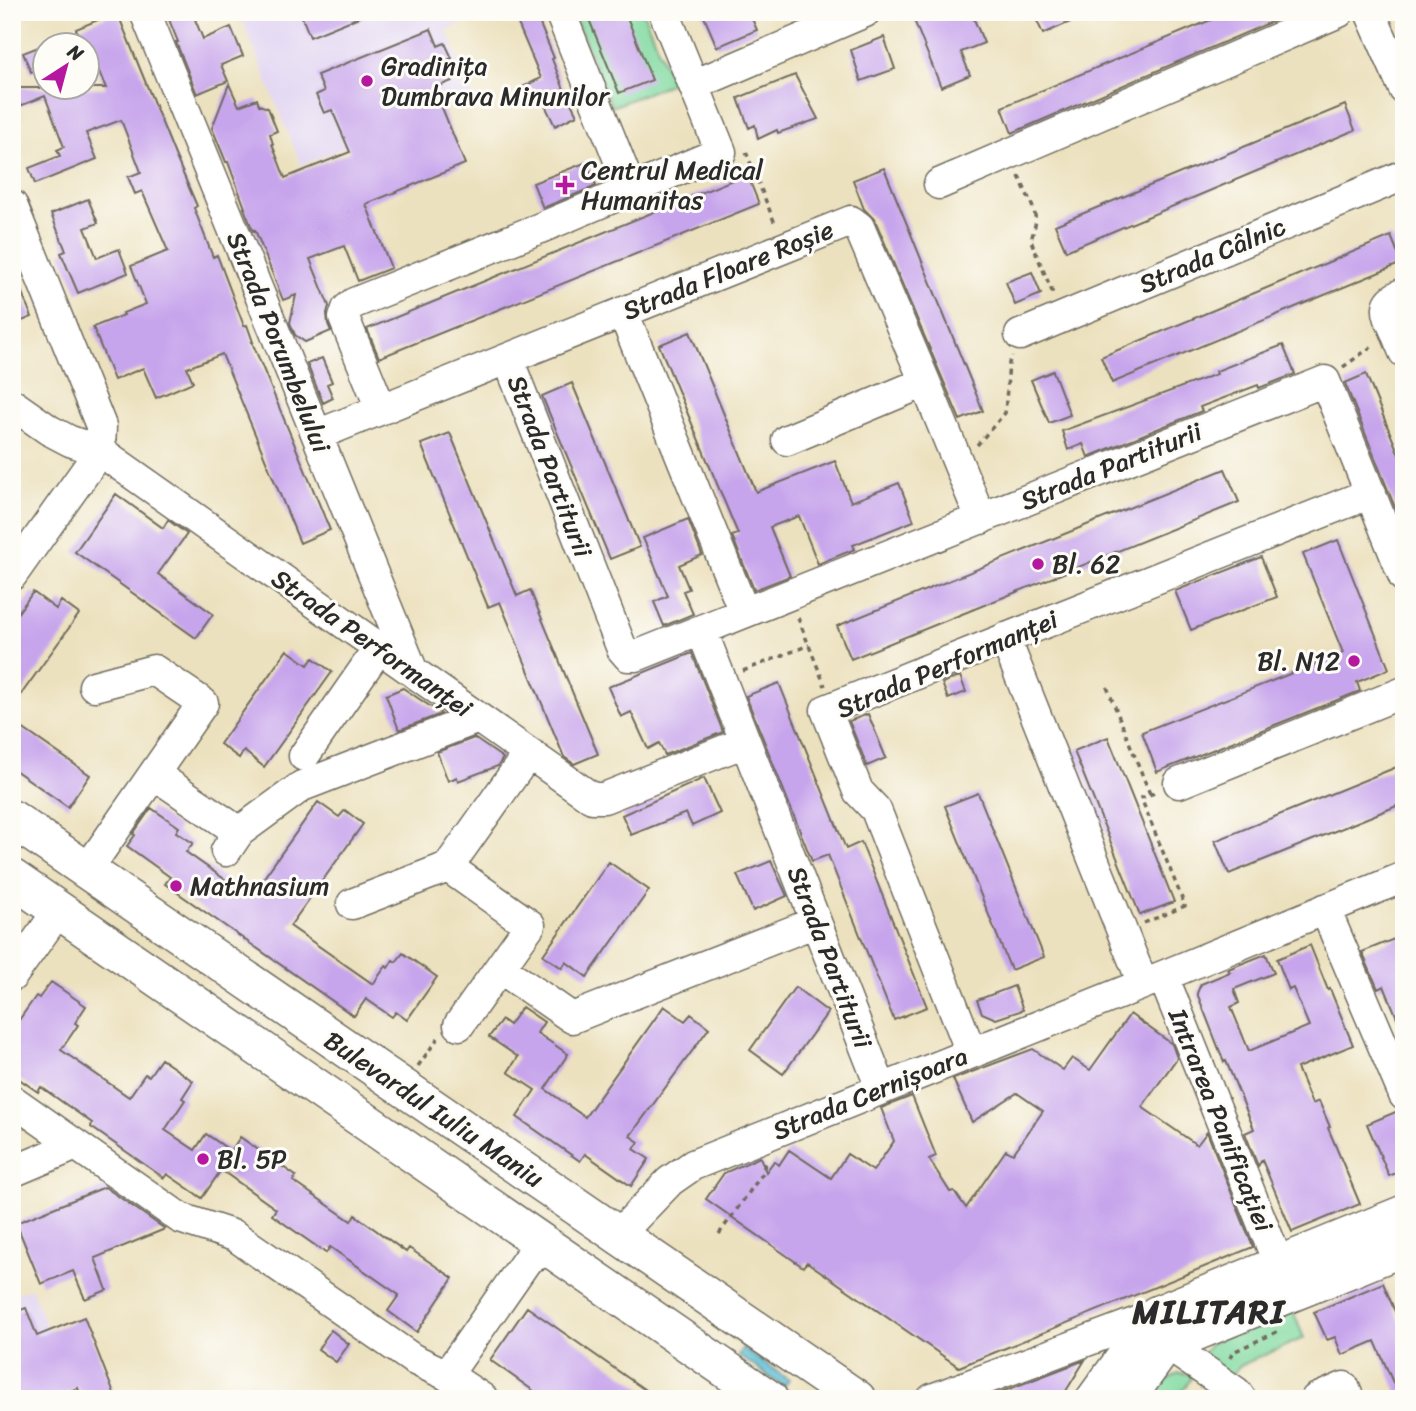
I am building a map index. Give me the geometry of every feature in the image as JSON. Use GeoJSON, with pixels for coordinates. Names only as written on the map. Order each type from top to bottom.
{"type":"FeatureCollection","features":[{"type":"Feature","properties":{"kind":"main road","name":"Bulevardul Iuliu Maniu"},"geometry":{"type":"LineString","coordinates":[[12,819],[857,1399]]}},
{"type":"Feature","properties":{"kind":"main road"},"geometry":{"type":"LineString","coordinates":[[59,911],[87,870]]}},
{"type":"Feature","properties":{"kind":"main road","name":"Bulevardul Iuliu Maniu"},"geometry":{"type":"LineString","coordinates":[[12,878],[768,1399]]}},
{"type":"Feature","properties":{"kind":"main road"},"geometry":{"type":"LineString","coordinates":[[550,1248],[578,1208]]}},
{"type":"Feature","properties":{"kind":"main road"},"geometry":{"type":"LineString","coordinates":[[1095,1399],[1161,1329],[1279,1265],[1404,1214]]}},
{"type":"Feature","properties":{"kind":"main road"},"geometry":{"type":"LineString","coordinates":[[1126,1399],[1161,1329],[1404,1247]]}},
{"type":"Feature","properties":{"kind":"street","name":"Strada Porumbelului"},"geometry":{"type":"LineString","coordinates":[[145,12],[413,672]]}},
{"type":"Feature","properties":{"kind":"street"},"geometry":{"type":"LineString","coordinates":[[560,12],[631,190]]}},
{"type":"Feature","properties":{"kind":"street"},"geometry":{"type":"LineString","coordinates":[[381,410],[344,318],[346,309],[354,303],[721,152],[664,12]]}},
{"type":"Feature","properties":{"kind":"street"},"geometry":{"type":"LineString","coordinates":[[694,86],[865,12]]}},
{"type":"Feature","properties":{"kind":"street"},"geometry":{"type":"LineString","coordinates":[[939,184],[1339,12]]}},
{"type":"Feature","properties":{"kind":"street"},"geometry":{"type":"LineString","coordinates":[[1370,12],[1403,83]]}},
{"type":"Feature","properties":{"kind":"street","name":"Strada Câlnic"},"geometry":{"type":"LineString","coordinates":[[1020,335],[1404,175]]}},
{"type":"Feature","properties":{"kind":"street"},"geometry":{"type":"LineString","coordinates":[[12,205],[102,426],[100,451],[12,575]]}},
{"type":"Feature","properties":{"kind":"street","name":"Strada Floare Roșie"},"geometry":{"type":"LineString","coordinates":[[317,435],[851,221],[859,227],[981,519]]}},
{"type":"Feature","properties":{"kind":"street"},"geometry":{"type":"LineString","coordinates":[[1399,342],[1387,313],[1388,304],[1404,293]]}},
{"type":"Feature","properties":{"kind":"street"},"geometry":{"type":"LineString","coordinates":[[623,312],[744,612]]}},
{"type":"Feature","properties":{"kind":"street","name":"Strada Partiturii"},"geometry":{"type":"LineString","coordinates":[[508,359],[622,649],[628,656],[636,656],[702,631],[1325,381]]}},
{"type":"Feature","properties":{"kind":"street"},"geometry":{"type":"LineString","coordinates":[[1325,381],[1404,577]]}},
{"type":"Feature","properties":{"kind":"street"},"geometry":{"type":"LineString","coordinates":[[787,440],[925,382]]}},
{"type":"Feature","properties":{"kind":"street","name":"Strada Performanței"},"geometry":{"type":"LineString","coordinates":[[12,404],[49,430],[70,441],[100,451],[586,795],[604,798],[745,743]]}},
{"type":"Feature","properties":{"kind":"street","name":"Strada Performanței"},"geometry":{"type":"LineString","coordinates":[[971,1052],[876,810],[858,791],[830,709],[1371,493]]}},
{"type":"Feature","properties":{"kind":"street","name":"Strada Partiturii"},"geometry":{"type":"LineString","coordinates":[[702,631],[881,1088]]}},
{"type":"Feature","properties":{"kind":"street"},"geometry":{"type":"LineString","coordinates":[[1005,638],[1122,931],[1153,980]]}},
{"type":"Feature","properties":{"kind":"street"},"geometry":{"type":"LineString","coordinates":[[304,756],[379,648]]}},
{"type":"Feature","properties":{"kind":"street"},"geometry":{"type":"LineString","coordinates":[[87,870],[203,704],[154,670],[94,686]]}},
{"type":"Feature","properties":{"kind":"street"},"geometry":{"type":"LineString","coordinates":[[1179,783],[1404,692]]}},
{"type":"Feature","properties":{"kind":"street"},"geometry":{"type":"LineString","coordinates":[[154,774],[233,842],[302,786],[478,718]]}},
{"type":"Feature","properties":{"kind":"street"},"geometry":{"type":"LineString","coordinates":[[352,904],[448,867],[528,754]]}},
{"type":"Feature","properties":{"kind":"street"},"geometry":{"type":"LineString","coordinates":[[448,867],[530,925],[459,1025]]}},
{"type":"Feature","properties":{"kind":"street","name":"Strada Cernișoara"},"geometry":{"type":"LineString","coordinates":[[618,1236],[658,1192],[693,1165],[1404,877]]}},
{"type":"Feature","properties":{"kind":"street"},"geometry":{"type":"LineString","coordinates":[[1325,909],[1404,1095]]}},
{"type":"Feature","properties":{"kind":"street"},"geometry":{"type":"LineString","coordinates":[[12,976],[59,911]]}},
{"type":"Feature","properties":{"kind":"street"},"geometry":{"type":"LineString","coordinates":[[500,968],[572,1018],[816,922]]}},
{"type":"Feature","properties":{"kind":"street","name":"Intrarea Panificației"},"geometry":{"type":"LineString","coordinates":[[1153,980],[1279,1265]]}},
{"type":"Feature","properties":{"kind":"street"},"geometry":{"type":"LineString","coordinates":[[12,1100],[180,1219],[235,1236],[413,1359],[447,1375],[483,1399]]}},
{"type":"Feature","properties":{"kind":"street"},"geometry":{"type":"LineString","coordinates":[[12,1172],[76,1145]]}},
{"type":"Feature","properties":{"kind":"street"},"geometry":{"type":"LineString","coordinates":[[447,1375],[527,1260],[550,1248]]}},
{"type":"Feature","properties":{"kind":"street"},"geometry":{"type":"LineString","coordinates":[[939,1396],[1161,1329],[1241,1399]]}},
{"type":"Feature","properties":{"kind":"street"},"geometry":{"type":"LineString","coordinates":[[1316,1399],[1344,1387],[1349,1399]]}},
{"type":"Feature","properties":{"kind":"path"},"geometry":{"type":"LineString","coordinates":[[721,152],[745,150],[785,247]]}},
{"type":"Feature","properties":{"kind":"path"},"geometry":{"type":"LineString","coordinates":[[1009,153],[1034,210],[1037,221],[1031,241],[1062,317]]}},
{"type":"Feature","properties":{"kind":"path"},"geometry":{"type":"LineString","coordinates":[[959,465],[1005,414],[1009,363],[1020,335]]}},
{"type":"Feature","properties":{"kind":"path"},"geometry":{"type":"LineString","coordinates":[[1325,381],[1399,342]]}},
{"type":"Feature","properties":{"kind":"path"},"geometry":{"type":"LineString","coordinates":[[789,594],[830,709]]}},
{"type":"Feature","properties":{"kind":"path"},"geometry":{"type":"LineString","coordinates":[[721,680],[809,645]]}},
{"type":"Feature","properties":{"kind":"path"},"geometry":{"type":"LineString","coordinates":[[1107,687],[1150,794]]}},
{"type":"Feature","properties":{"kind":"path"},"geometry":{"type":"LineString","coordinates":[[1122,931],[1185,906],[1141,798]]}},
{"type":"Feature","properties":{"kind":"path"},"geometry":{"type":"LineString","coordinates":[[403,1088],[450,1019],[459,1025]]}},
{"type":"Feature","properties":{"kind":"path"},"geometry":{"type":"LineString","coordinates":[[719,1234],[763,1172],[768,1154],[761,1137]]}},
{"type":"Feature","properties":{"kind":"shaded area","name":"Gradinița Dumbrava Minunilor"},"geometry":{"type":"Polygon","coordinates":[[[239,12],[458,12],[462,24],[447,30],[473,95],[301,165],[239,12]]]}},
{"type":"Feature","properties":{"kind":"shaded area"},"geometry":{"type":"Polygon","coordinates":[[[31,1288],[74,1399],[12,1399],[12,1296],[31,1288]]]}},
{"type":"Feature","properties":{"kind":"green space"},"geometry":{"type":"Polygon","coordinates":[[[573,12],[643,12],[672,83],[612,107],[573,12]]]}},
{"type":"Feature","properties":{"kind":"green space"},"geometry":{"type":"Polygon","coordinates":[[[1292,1309],[1304,1338],[1239,1366],[1230,1378],[1201,1357],[1211,1343],[1292,1309]]]}},
{"type":"Feature","properties":{"kind":"green space"},"geometry":{"type":"Polygon","coordinates":[[[1178,1373],[1194,1374],[1177,1399],[1148,1399],[1160,1385],[1178,1373]]]}},
{"type":"Feature","properties":{"kind":"water"},"geometry":{"type":"Polygon","coordinates":[[[743,1348],[789,1380],[784,1387],[738,1355],[743,1348]]]}},
{"type":"Feature","properties":{"kind":"building"},"geometry":{"type":"Polygon","coordinates":[[[117,12],[197,206],[194,208],[213,257],[217,255],[330,530],[300,543],[222,354],[187,368],[193,382],[156,398],[143,368],[114,380],[93,327],[146,304],[131,266],[168,251],[142,191],[135,194],[128,177],[141,172],[121,120],[86,133],[97,159],[35,184],[29,168],[60,156],[57,150],[64,147],[47,102],[102,102],[102,88],[106,88],[102,79],[102,32],[77,32],[76,29],[117,12]]]}},
{"type":"Feature","properties":{"kind":"building"},"geometry":{"type":"Polygon","coordinates":[[[166,12],[192,12],[203,39],[231,27],[243,56],[221,65],[228,81],[197,94],[166,12]]]}},
{"type":"Feature","properties":{"kind":"building"},"geometry":{"type":"Polygon","coordinates":[[[300,12],[369,12],[369,13],[310,37],[300,12]]]}},
{"type":"Feature","properties":{"kind":"building"},"geometry":{"type":"Polygon","coordinates":[[[513,12],[535,12],[569,102],[577,115],[555,126],[541,97],[527,103],[521,88],[541,78],[513,12]]]}},
{"type":"Feature","properties":{"kind":"building"},"geometry":{"type":"Polygon","coordinates":[[[586,12],[625,12],[652,80],[619,93],[586,12]]]}},
{"type":"Feature","properties":{"kind":"building"},"geometry":{"type":"Polygon","coordinates":[[[702,12],[749,12],[757,30],[717,47],[702,12]]]}},
{"type":"Feature","properties":{"kind":"building"},"geometry":{"type":"Polygon","coordinates":[[[934,12],[971,12],[984,43],[961,52],[970,75],[941,87],[914,20],[934,12]]]}},
{"type":"Feature","properties":{"kind":"building"},"geometry":{"type":"Polygon","coordinates":[[[1033,12],[1093,12],[1043,34],[1033,12]]]}},
{"type":"Feature","properties":{"kind":"building"},"geometry":{"type":"Polygon","coordinates":[[[1230,12],[1294,12],[1012,133],[1002,107],[1230,12]]]}},
{"type":"Feature","properties":{"kind":"building"},"geometry":{"type":"Polygon","coordinates":[[[431,29],[438,46],[445,43],[452,58],[445,61],[452,81],[434,88],[465,164],[366,204],[391,268],[358,281],[344,246],[310,259],[329,306],[327,313],[331,331],[305,342],[295,335],[290,323],[296,295],[283,300],[212,128],[229,84],[239,106],[257,99],[259,105],[268,108],[277,131],[270,134],[272,144],[285,178],[350,152],[332,110],[324,113],[316,95],[324,91],[317,75],[431,29]]]}},
{"type":"Feature","properties":{"kind":"building"},"geometry":{"type":"Polygon","coordinates":[[[884,37],[895,69],[861,81],[851,50],[884,37]]]}},
{"type":"Feature","properties":{"kind":"building"},"geometry":{"type":"Polygon","coordinates":[[[32,50],[32,72],[31,72],[23,53],[32,50]]]}},
{"type":"Feature","properties":{"kind":"building"},"geometry":{"type":"Polygon","coordinates":[[[795,75],[818,119],[778,133],[777,130],[758,139],[755,125],[749,128],[738,98],[795,75]]]}},
{"type":"Feature","properties":{"kind":"building"},"geometry":{"type":"Polygon","coordinates":[[[12,88],[32,88],[32,101],[20,106],[12,88]]]}},
{"type":"Feature","properties":{"kind":"building"},"geometry":{"type":"Polygon","coordinates":[[[1345,105],[1355,130],[1066,251],[1055,225],[1345,105]]]}},
{"type":"Feature","properties":{"kind":"building","name":"Centrul Medical Humanitas"},"geometry":{"type":"Polygon","coordinates":[[[587,162],[596,186],[543,208],[533,183],[587,162]]]}},
{"type":"Feature","properties":{"kind":"building"},"geometry":{"type":"Polygon","coordinates":[[[884,168],[983,411],[960,420],[875,220],[864,209],[853,180],[884,168]]]}},
{"type":"Feature","properties":{"kind":"building"},"geometry":{"type":"Polygon","coordinates":[[[747,174],[759,204],[379,358],[367,329],[747,174]]]}},
{"type":"Feature","properties":{"kind":"building"},"geometry":{"type":"Polygon","coordinates":[[[88,199],[98,223],[85,228],[97,258],[119,249],[128,273],[78,293],[61,253],[66,251],[51,214],[88,199]]]}},
{"type":"Feature","properties":{"kind":"building"},"geometry":{"type":"Polygon","coordinates":[[[1391,236],[1402,263],[1112,383],[1101,357],[1391,236]]]}},
{"type":"Feature","properties":{"kind":"building"},"geometry":{"type":"Polygon","coordinates":[[[12,272],[32,317],[12,325],[12,272]]]}},
{"type":"Feature","properties":{"kind":"building"},"geometry":{"type":"Polygon","coordinates":[[[1032,272],[1041,294],[1015,305],[1006,282],[1032,272]]]}},
{"type":"Feature","properties":{"kind":"building"},"geometry":{"type":"Polygon","coordinates":[[[690,332],[756,492],[835,461],[851,502],[899,483],[914,521],[853,545],[855,549],[818,564],[799,516],[770,527],[790,576],[754,590],[732,536],[738,534],[659,345],[690,332]]]}},
{"type":"Feature","properties":{"kind":"building"},"geometry":{"type":"Polygon","coordinates":[[[1283,345],[1295,374],[1200,407],[1202,411],[1088,457],[1083,444],[1068,450],[1062,431],[1217,374],[1216,371],[1283,345]]]}},
{"type":"Feature","properties":{"kind":"building"},"geometry":{"type":"Polygon","coordinates":[[[322,358],[332,382],[327,384],[333,398],[323,403],[307,364],[322,358]]]}},
{"type":"Feature","properties":{"kind":"building"},"geometry":{"type":"Polygon","coordinates":[[[1053,371],[1070,415],[1049,423],[1031,380],[1053,371]]]}},
{"type":"Feature","properties":{"kind":"building"},"geometry":{"type":"Polygon","coordinates":[[[1366,374],[1404,467],[1404,530],[1345,383],[1366,374]]]}},
{"type":"Feature","properties":{"kind":"building"},"geometry":{"type":"Polygon","coordinates":[[[572,383],[640,547],[610,559],[542,396],[572,383]]]}},
{"type":"Feature","properties":{"kind":"building"},"geometry":{"type":"Polygon","coordinates":[[[450,433],[517,596],[530,590],[598,754],[574,764],[564,757],[500,602],[488,607],[421,444],[450,433]]]}},
{"type":"Feature","properties":{"kind":"building","name":"Bl. 62"},"geometry":{"type":"Polygon","coordinates":[[[1225,469],[1239,502],[851,659],[837,626],[1225,469]]]}},
{"type":"Feature","properties":{"kind":"building"},"geometry":{"type":"Polygon","coordinates":[[[116,494],[163,528],[168,520],[187,534],[158,574],[213,614],[196,638],[75,552],[116,494]]]}},
{"type":"Feature","properties":{"kind":"building"},"geometry":{"type":"Polygon","coordinates":[[[688,519],[702,555],[679,565],[689,589],[683,591],[693,614],[664,626],[654,602],[668,596],[643,538],[688,519]]]}},
{"type":"Feature","properties":{"kind":"building","name":"Bl. N12"},"geometry":{"type":"Polygon","coordinates":[[[1338,540],[1389,669],[1357,682],[1360,691],[1157,772],[1142,732],[1343,653],[1303,554],[1338,540]]]}},
{"type":"Feature","properties":{"kind":"building"},"geometry":{"type":"Polygon","coordinates":[[[1261,557],[1277,597],[1191,630],[1175,591],[1261,557]]]}},
{"type":"Feature","properties":{"kind":"building"},"geometry":{"type":"Polygon","coordinates":[[[33,592],[56,609],[61,601],[79,614],[12,707],[12,621],[33,592]]]}},
{"type":"Feature","properties":{"kind":"building"},"geometry":{"type":"Polygon","coordinates":[[[287,650],[308,665],[313,658],[332,672],[264,767],[244,751],[239,758],[220,744],[287,650]]]}},
{"type":"Feature","properties":{"kind":"building"},"geometry":{"type":"Polygon","coordinates":[[[692,653],[723,732],[665,755],[659,743],[648,749],[631,712],[621,717],[608,687],[692,653]]]}},
{"type":"Feature","properties":{"kind":"building"},"geometry":{"type":"Polygon","coordinates":[[[960,676],[966,692],[948,699],[942,683],[960,676]]]}},
{"type":"Feature","properties":{"kind":"building"},"geometry":{"type":"Polygon","coordinates":[[[779,683],[846,849],[861,842],[927,1007],[894,1020],[828,855],[812,861],[746,696],[779,683]]]}},
{"type":"Feature","properties":{"kind":"building"},"geometry":{"type":"Polygon","coordinates":[[[403,688],[441,714],[399,730],[386,695],[403,688]]]}},
{"type":"Feature","properties":{"kind":"building"},"geometry":{"type":"Polygon","coordinates":[[[868,714],[886,758],[867,766],[849,721],[868,714]]]}},
{"type":"Feature","properties":{"kind":"building"},"geometry":{"type":"Polygon","coordinates":[[[12,721],[90,775],[68,807],[12,768],[12,721]]]}},
{"type":"Feature","properties":{"kind":"building"},"geometry":{"type":"Polygon","coordinates":[[[1108,737],[1174,902],[1140,915],[1074,751],[1108,737]]]}},
{"type":"Feature","properties":{"kind":"building"},"geometry":{"type":"Polygon","coordinates":[[[474,738],[503,758],[498,766],[458,781],[457,777],[448,781],[437,752],[474,738]]]}},
{"type":"Feature","properties":{"kind":"building"},"geometry":{"type":"Polygon","coordinates":[[[1404,764],[1404,803],[1229,874],[1215,841],[1404,764]]]}},
{"type":"Feature","properties":{"kind":"building"},"geometry":{"type":"Polygon","coordinates":[[[704,778],[720,813],[692,826],[686,813],[631,835],[622,815],[704,778]]]}},
{"type":"Feature","properties":{"kind":"building"},"geometry":{"type":"Polygon","coordinates":[[[978,793],[1044,957],[1011,970],[945,806],[978,793]]]}},
{"type":"Feature","properties":{"kind":"building"},"geometry":{"type":"Polygon","coordinates":[[[318,802],[339,817],[345,810],[363,824],[290,926],[373,984],[386,966],[388,968],[393,960],[396,962],[403,953],[437,977],[407,1020],[396,1012],[392,1017],[366,999],[354,1016],[165,884],[170,877],[127,846],[151,808],[179,827],[176,832],[193,843],[186,852],[250,897],[318,802]]]}},
{"type":"Feature","properties":{"kind":"building"},"geometry":{"type":"Polygon","coordinates":[[[771,861],[787,896],[753,911],[737,875],[771,861]]]}},
{"type":"Feature","properties":{"kind":"building"},"geometry":{"type":"Polygon","coordinates":[[[609,862],[649,890],[587,977],[566,962],[562,968],[543,955],[609,862]]]}},
{"type":"Feature","properties":{"kind":"building"},"geometry":{"type":"Polygon","coordinates":[[[1404,935],[1403,1032],[1384,986],[1378,989],[1362,952],[1404,935]]]}},
{"type":"Feature","properties":{"kind":"building"},"geometry":{"type":"Polygon","coordinates":[[[1310,945],[1353,1045],[1297,1068],[1312,1104],[1319,1101],[1360,1204],[1292,1232],[1262,1160],[1258,1166],[1245,1133],[1254,1129],[1197,993],[1201,984],[1230,972],[1228,969],[1266,954],[1274,973],[1234,989],[1239,1003],[1231,1007],[1249,1051],[1309,1026],[1293,988],[1289,990],[1277,959],[1310,945]]]}},
{"type":"Feature","properties":{"kind":"building","name":"Bl. 5P"},"geometry":{"type":"Polygon","coordinates":[[[51,982],[86,1006],[75,1023],[78,1025],[61,1050],[129,1097],[145,1074],[149,1076],[161,1059],[193,1081],[182,1098],[185,1100],[165,1130],[195,1150],[206,1134],[231,1151],[240,1137],[296,1176],[293,1181],[351,1221],[355,1215],[406,1252],[409,1248],[453,1278],[417,1332],[388,1311],[399,1295],[330,1247],[326,1253],[272,1215],[276,1209],[221,1170],[202,1198],[167,1174],[164,1178],[91,1127],[92,1123],[41,1087],[38,1092],[12,1074],[12,1030],[36,996],[39,998],[51,982]]]}},
{"type":"Feature","properties":{"kind":"building"},"geometry":{"type":"Polygon","coordinates":[[[1014,986],[1023,1010],[996,1019],[982,1013],[977,1000],[1014,986]]]}},
{"type":"Feature","properties":{"kind":"building"},"geometry":{"type":"Polygon","coordinates":[[[795,987],[828,1012],[783,1074],[750,1050],[795,987]]]}},
{"type":"Feature","properties":{"kind":"building"},"geometry":{"type":"Polygon","coordinates":[[[664,1006],[685,1021],[691,1014],[709,1028],[630,1136],[639,1142],[634,1149],[649,1159],[631,1186],[585,1154],[580,1161],[517,1117],[535,1090],[508,1072],[518,1057],[489,1037],[502,1020],[509,1025],[522,1007],[544,1022],[537,1033],[568,1054],[545,1089],[585,1117],[664,1006]]]}},
{"type":"Feature","properties":{"kind":"building"},"geometry":{"type":"Polygon","coordinates":[[[1130,1014],[1172,1044],[1177,1058],[1142,1107],[1197,1145],[1207,1132],[1253,1247],[959,1367],[807,1262],[803,1267],[706,1199],[724,1173],[760,1157],[766,1172],[774,1161],[779,1165],[789,1150],[831,1178],[847,1154],[873,1171],[894,1141],[881,1108],[912,1096],[936,1156],[929,1159],[950,1192],[954,1191],[966,1208],[1006,1150],[1013,1154],[1043,1111],[1017,1093],[972,1122],[953,1079],[1033,1049],[1063,1070],[1072,1058],[1090,1070],[1130,1014]]]}},
{"type":"Feature","properties":{"kind":"building"},"geometry":{"type":"Polygon","coordinates":[[[1398,1111],[1404,1112],[1404,1170],[1389,1176],[1367,1124],[1398,1111]]]}},
{"type":"Feature","properties":{"kind":"building"},"geometry":{"type":"Polygon","coordinates":[[[105,1187],[165,1229],[95,1258],[107,1290],[85,1299],[73,1271],[41,1284],[16,1223],[105,1187]]]}},
{"type":"Feature","properties":{"kind":"building"},"geometry":{"type":"Polygon","coordinates":[[[1383,1283],[1404,1333],[1404,1399],[1400,1399],[1375,1341],[1342,1355],[1335,1337],[1327,1340],[1314,1312],[1383,1283]]]}},
{"type":"Feature","properties":{"kind":"building"},"geometry":{"type":"Polygon","coordinates":[[[527,1307],[658,1399],[545,1399],[490,1360],[527,1307]]]}},
{"type":"Feature","properties":{"kind":"building"},"geometry":{"type":"Polygon","coordinates":[[[26,1308],[37,1336],[84,1317],[116,1399],[82,1399],[78,1388],[48,1399],[16,1399],[12,1389],[12,1313],[26,1308]]]}},
{"type":"Feature","properties":{"kind":"building"},"geometry":{"type":"Polygon","coordinates":[[[331,1330],[349,1344],[336,1362],[318,1349],[331,1330]]]}},
{"type":"Feature","properties":{"kind":"building"},"geometry":{"type":"Polygon","coordinates":[[[1085,1360],[1061,1399],[983,1399],[1085,1360]]]}},
{"type":"Feature","properties":{"kind":"place","name":"Gradinița Dumbrava Minunilor"},"geometry":{"type":"Point","coordinates":[367,81]}},
{"type":"Feature","properties":{"kind":"place","name":"Centrul Medical Humanitas"},"geometry":{"type":"Point","coordinates":[565,185]}},
{"type":"Feature","properties":{"kind":"place","name":"Bl. 62"},"geometry":{"type":"Point","coordinates":[1038,564]}},
{"type":"Feature","properties":{"kind":"place","name":"Bl. N12"},"geometry":{"type":"Point","coordinates":[1354,661]}},
{"type":"Feature","properties":{"kind":"place","name":"Mathnasium"},"geometry":{"type":"Point","coordinates":[176,886]}},
{"type":"Feature","properties":{"kind":"place","name":"Bl. 5P"},"geometry":{"type":"Point","coordinates":[203,1159]}},
{"type":"Feature","properties":{"kind":"district","name":"MILITARI"},"geometry":{"type":"Point","coordinates":[1209,1311]}}]}
